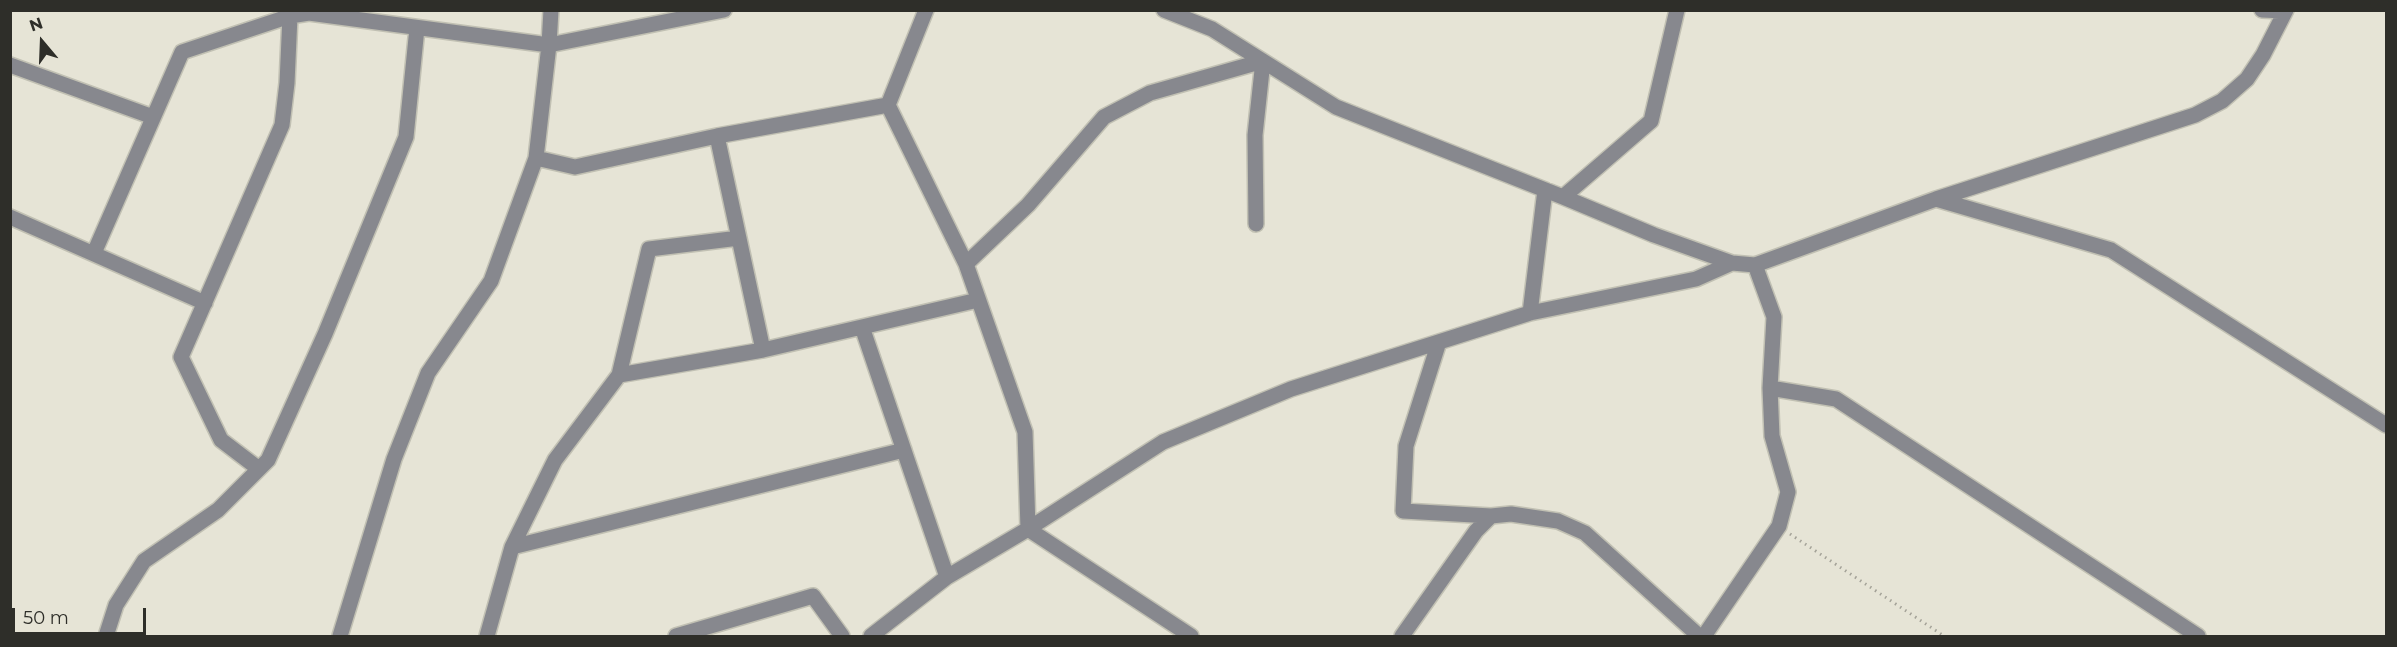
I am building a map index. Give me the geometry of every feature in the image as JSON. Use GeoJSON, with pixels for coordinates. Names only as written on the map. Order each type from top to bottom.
{"type":"FeatureCollection","features":[{"type":"Feature","properties":{"kind":"street"},"geometry":{"type":"LineString","coordinates":[[340,636],[394,459],[428,373],[490,281],[536,158],[551,10]]}},
{"type":"Feature","properties":{"kind":"street"},"geometry":{"type":"LineString","coordinates":[[94,253],[183,52],[290,15],[309,13],[549,45],[724,10]]}},
{"type":"Feature","properties":{"kind":"street"},"geometry":{"type":"LineString","coordinates":[[926,10],[888,105],[966,264],[1025,432],[1028,529]]}},
{"type":"Feature","properties":{"kind":"street"},"geometry":{"type":"LineString","coordinates":[[1164,10],[1212,29],[1336,107],[1545,189],[1654,235],[1732,263],[1755,266],[1936,199],[2195,115],[2222,101],[2247,79],[2263,55],[2285,11],[2262,10]]}},
{"type":"Feature","properties":{"kind":"street"},"geometry":{"type":"LineString","coordinates":[[1563,197],[1651,121],[1677,10]]}},
{"type":"Feature","properties":{"kind":"street"},"geometry":{"type":"LineString","coordinates":[[259,469],[221,440],[182,357],[282,125],[287,83],[290,15]]}},
{"type":"Feature","properties":{"kind":"street"},"geometry":{"type":"LineString","coordinates":[[106,636],[116,605],[144,561],[218,510],[268,460],[315,355],[406,137],[417,28]]}},
{"type":"Feature","properties":{"kind":"street"},"geometry":{"type":"LineString","coordinates":[[966,264],[1028,206],[1104,117],[1150,93],[1263,61]]}},
{"type":"Feature","properties":{"kind":"street"},"geometry":{"type":"LineString","coordinates":[[1256,224],[1255,135],[1263,61]]}},
{"type":"Feature","properties":{"kind":"street"},"geometry":{"type":"LineString","coordinates":[[10,65],[153,117]]}},
{"type":"Feature","properties":{"kind":"street"},"geometry":{"type":"LineString","coordinates":[[536,158],[575,167],[717,136],[888,105]]}},
{"type":"Feature","properties":{"kind":"street"},"geometry":{"type":"LineString","coordinates":[[717,136],[762,351]]}},
{"type":"Feature","properties":{"kind":"street"},"geometry":{"type":"LineString","coordinates":[[1530,313],[1545,189]]}},
{"type":"Feature","properties":{"kind":"street"},"geometry":{"type":"LineString","coordinates":[[1936,199],[2111,250],[2386,425]]}},
{"type":"Feature","properties":{"kind":"street"},"geometry":{"type":"LineString","coordinates":[[10,217],[205,303]]}},
{"type":"Feature","properties":{"kind":"street"},"geometry":{"type":"LineString","coordinates":[[487,636],[512,548],[555,460],[620,375],[649,249],[738,237]]}},
{"type":"Feature","properties":{"kind":"street"},"geometry":{"type":"LineString","coordinates":[[871,636],[947,577],[1028,529],[1163,442],[1291,389],[1530,313],[1696,279],[1732,263]]}},
{"type":"Feature","properties":{"kind":"street"},"geometry":{"type":"LineString","coordinates":[[1704,636],[1779,526],[1788,492],[1772,436],[1770,388],[1774,317],[1755,266]]}},
{"type":"Feature","properties":{"kind":"street"},"geometry":{"type":"LineString","coordinates":[[620,375],[762,351],[978,300]]}},
{"type":"Feature","properties":{"kind":"street"},"geometry":{"type":"LineString","coordinates":[[862,327],[947,577]]}},
{"type":"Feature","properties":{"kind":"street"},"geometry":{"type":"LineString","coordinates":[[1439,342],[1406,446],[1403,511],[1491,516],[1511,514],[1558,521],[1585,533],[1699,636]]}},
{"type":"Feature","properties":{"kind":"street"},"geometry":{"type":"LineString","coordinates":[[1770,388],[1836,399],[2198,636]]}},
{"type":"Feature","properties":{"kind":"street"},"geometry":{"type":"LineString","coordinates":[[512,548],[904,450]]}},
{"type":"Feature","properties":{"kind":"street"},"geometry":{"type":"LineString","coordinates":[[1402,636],[1476,531],[1491,516]]}},
{"type":"Feature","properties":{"kind":"street"},"geometry":{"type":"LineString","coordinates":[[1028,529],[1191,636]]}},
{"type":"Feature","properties":{"kind":"street"},"geometry":{"type":"LineString","coordinates":[[676,636],[813,596],[842,636]]}},
{"type":"Feature","properties":{"kind":"path"},"geometry":{"type":"LineString","coordinates":[[1779,526],[1944,636]]}}]}
